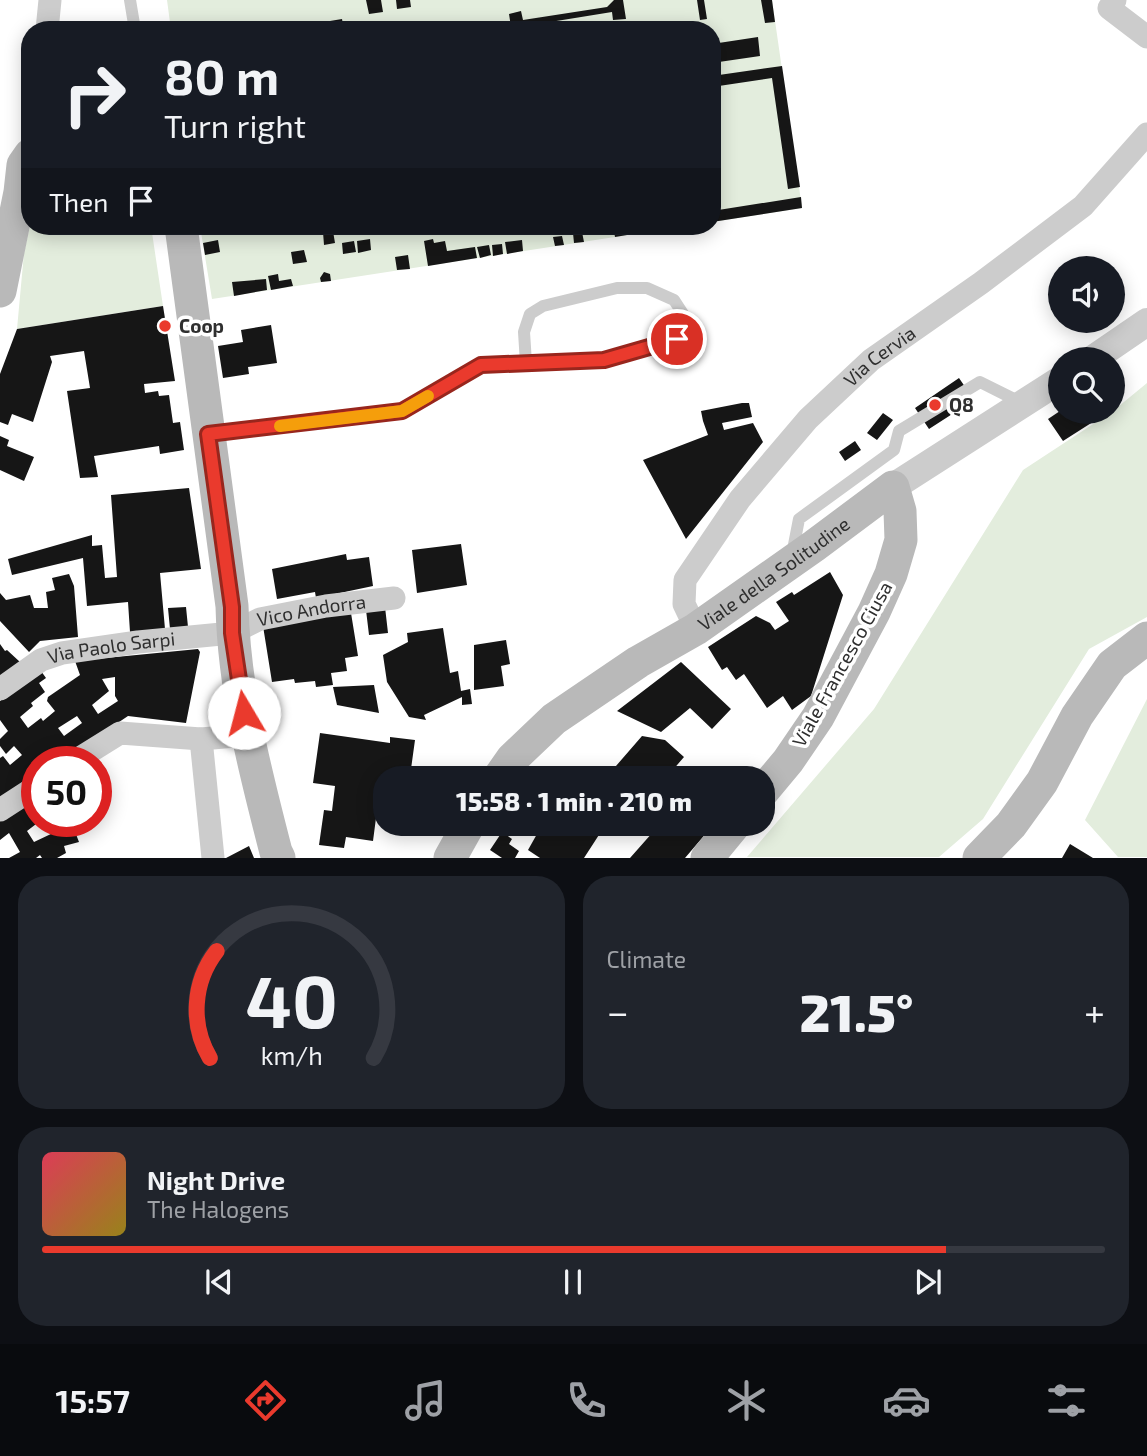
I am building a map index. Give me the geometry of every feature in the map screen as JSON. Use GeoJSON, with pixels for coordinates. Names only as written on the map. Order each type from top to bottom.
{"type":"FeatureCollection","features":[{"type":"Feature","properties":{"kind":"main road"},"geometry":{"type":"LineString","coordinates":[[0,291],[21,183]]}},
{"type":"Feature","properties":{"kind":"main road"},"geometry":{"type":"LineString","coordinates":[[182,235],[247,735],[279,858]]}},
{"type":"Feature","properties":{"kind":"main road","name":"Viale della Solitudine"},"geometry":{"type":"LineString","coordinates":[[507,766],[554,719],[638,662],[696,629],[893,487]]}},
{"type":"Feature","properties":{"kind":"main road","name":"Viale Francesco Ciusa"},"geometry":{"type":"LineString","coordinates":[[775,777],[818,717],[874,612],[891,574],[901,540],[900,510],[893,487]]}},
{"type":"Feature","properties":{"kind":"main road"},"geometry":{"type":"LineString","coordinates":[[979,858],[1011,825],[1042,782],[1077,716],[1112,665],[1147,638]]}},
{"type":"Feature","properties":{"kind":"main road"},"geometry":{"type":"LineString","coordinates":[[450,858],[462,836]]}},
{"type":"Feature","properties":{"kind":"main road"},"geometry":{"type":"LineString","coordinates":[[707,858],[725,836]]}},
{"type":"Feature","properties":{"kind":"street"},"geometry":{"type":"LineString","coordinates":[[48,21],[50,0]]}},
{"type":"Feature","properties":{"kind":"street"},"geometry":{"type":"LineString","coordinates":[[1115,0],[1110,8],[1147,37]]}},
{"type":"Feature","properties":{"kind":"street","name":"Via Cervia"},"geometry":{"type":"LineString","coordinates":[[696,629],[684,604],[685,580],[740,499],[808,419],[871,360],[981,284],[1083,206],[1147,134]]}},
{"type":"Feature","properties":{"kind":"street"},"geometry":{"type":"LineString","coordinates":[[1111,347],[1147,322]]}},
{"type":"Feature","properties":{"kind":"street","name":"Viale della Solitudine"},"geometry":{"type":"LineString","coordinates":[[893,487],[1048,388]]}},
{"type":"Feature","properties":{"kind":"street","name":"Vico Andorra"},"geometry":{"type":"LineString","coordinates":[[232,633],[260,619],[394,598]]}},
{"type":"Feature","properties":{"kind":"street","name":"Via Paolo Sarpi"},"geometry":{"type":"LineString","coordinates":[[0,690],[41,660],[62,653],[232,633]]}},
{"type":"Feature","properties":{"kind":"street"},"geometry":{"type":"LineString","coordinates":[[99,746],[120,733],[201,739],[247,735]]}},
{"type":"Feature","properties":{"kind":"street"},"geometry":{"type":"LineString","coordinates":[[201,739],[213,858]]}},
{"type":"Feature","properties":{"kind":"street"},"geometry":{"type":"LineString","coordinates":[[0,810],[21,796]]}},
{"type":"Feature","properties":{"kind":"lane"},"geometry":{"type":"LineString","coordinates":[[130,0],[134,21]]}},
{"type":"Feature","properties":{"kind":"lane"},"geometry":{"type":"LineString","coordinates":[[208,434],[402,411],[481,365],[604,360],[677,339],[685,317],[674,300],[648,288],[617,288],[543,306],[530,314],[524,332],[526,363]]}},
{"type":"Feature","properties":{"kind":"lane"},"geometry":{"type":"LineString","coordinates":[[791,562],[799,519],[894,450],[899,431],[980,382],[1024,404]]}},
{"type":"Feature","properties":{"kind":"green space"},"geometry":{"type":"Polygon","coordinates":[[[167,0],[772,0],[802,208],[721,221],[721,21],[170,21],[167,0]]]}},
{"type":"Feature","properties":{"kind":"green space"},"geometry":{"type":"Polygon","coordinates":[[[28,235],[152,235],[163,306],[17,329],[28,235]]]}},
{"type":"Feature","properties":{"kind":"green space"},"geometry":{"type":"Polygon","coordinates":[[[201,235],[628,235],[212,299],[201,235]]]}},
{"type":"Feature","properties":{"kind":"green space"},"geometry":{"type":"Polygon","coordinates":[[[1147,383],[1147,617],[1089,649],[983,819],[939,857],[747,857],[765,836],[775,836],[775,824],[874,709],[1023,470],[1093,424],[1125,424],[1125,401],[1147,383]]]}},
{"type":"Feature","properties":{"kind":"green space"},"geometry":{"type":"Polygon","coordinates":[[[1147,699],[1147,857],[1118,857],[1085,820],[1147,699]]]}},
{"type":"Feature","properties":{"kind":"building"},"geometry":{"type":"Polygon","coordinates":[[[366,0],[381,0],[383,12],[369,14],[366,0]]]}},
{"type":"Feature","properties":{"kind":"building"},"geometry":{"type":"Polygon","coordinates":[[[396,0],[410,0],[411,7],[397,9],[396,0]]]}},
{"type":"Feature","properties":{"kind":"building"},"geometry":{"type":"Polygon","coordinates":[[[614,0],[623,0],[626,19],[613,20],[612,12],[556,21],[510,21],[509,14],[521,11],[523,20],[607,7],[614,0]]]}},
{"type":"Feature","properties":{"kind":"building"},"geometry":{"type":"Polygon","coordinates":[[[697,0],[704,0],[707,19],[700,20],[697,0]]]}},
{"type":"Feature","properties":{"kind":"building"},"geometry":{"type":"Polygon","coordinates":[[[761,0],[772,0],[775,22],[765,23],[761,0]]]}},
{"type":"Feature","properties":{"kind":"building"},"geometry":{"type":"Polygon","coordinates":[[[758,37],[760,56],[721,62],[721,43],[758,37]]]}},
{"type":"Feature","properties":{"kind":"building"},"geometry":{"type":"Polygon","coordinates":[[[782,66],[800,187],[788,189],[772,78],[721,86],[721,75],[782,66]]]}},
{"type":"Feature","properties":{"kind":"building"},"geometry":{"type":"Polygon","coordinates":[[[801,197],[802,208],[721,221],[721,210],[801,197]]]}},
{"type":"Feature","properties":{"kind":"building"},"geometry":{"type":"Polygon","coordinates":[[[323,235],[334,235],[335,243],[324,245],[323,235]]]}},
{"type":"Feature","properties":{"kind":"building"},"geometry":{"type":"Polygon","coordinates":[[[573,235],[583,235],[584,242],[574,243],[573,235]]]}},
{"type":"Feature","properties":{"kind":"building"},"geometry":{"type":"Polygon","coordinates":[[[562,236],[564,245],[555,246],[553,237],[562,236]]]}},
{"type":"Feature","properties":{"kind":"building"},"geometry":{"type":"Polygon","coordinates":[[[370,239],[371,250],[358,253],[357,241],[370,239]]]}},
{"type":"Feature","properties":{"kind":"building"},"geometry":{"type":"Polygon","coordinates":[[[433,239],[434,243],[445,241],[447,251],[475,247],[477,258],[428,266],[424,241],[433,239]]]}},
{"type":"Feature","properties":{"kind":"building"},"geometry":{"type":"Polygon","coordinates":[[[218,240],[220,252],[205,255],[203,243],[218,240]]]}},
{"type":"Feature","properties":{"kind":"building"},"geometry":{"type":"Polygon","coordinates":[[[522,240],[523,251],[507,254],[505,242],[522,240]]]}},
{"type":"Feature","properties":{"kind":"building"},"geometry":{"type":"Polygon","coordinates":[[[354,241],[356,252],[343,254],[342,243],[354,241]]]}},
{"type":"Feature","properties":{"kind":"building"},"geometry":{"type":"Polygon","coordinates":[[[502,244],[503,254],[493,256],[492,245],[502,244]]]}},
{"type":"Feature","properties":{"kind":"building"},"geometry":{"type":"Polygon","coordinates":[[[489,245],[491,255],[480,258],[477,247],[489,245]]]}},
{"type":"Feature","properties":{"kind":"building"},"geometry":{"type":"Polygon","coordinates":[[[304,250],[307,262],[293,264],[291,252],[304,250]]]}},
{"type":"Feature","properties":{"kind":"building"},"geometry":{"type":"Polygon","coordinates":[[[408,255],[410,269],[397,270],[395,257],[408,255]]]}},
{"type":"Feature","properties":{"kind":"building"},"geometry":{"type":"Polygon","coordinates":[[[324,272],[330,274],[331,281],[321,282],[320,278],[324,272]]]}},
{"type":"Feature","properties":{"kind":"building"},"geometry":{"type":"Polygon","coordinates":[[[278,274],[279,281],[291,279],[293,286],[271,290],[268,276],[278,274]]]}},
{"type":"Feature","properties":{"kind":"building"},"geometry":{"type":"Polygon","coordinates":[[[266,279],[267,290],[234,296],[232,282],[266,279]]]}},
{"type":"Feature","properties":{"kind":"building"},"geometry":{"type":"Polygon","coordinates":[[[163,306],[175,381],[144,384],[145,393],[158,391],[159,396],[169,395],[173,423],[180,422],[184,450],[160,454],[159,446],[94,456],[98,477],[80,478],[67,391],[90,388],[84,351],[50,356],[52,362],[33,422],[12,414],[8,425],[0,422],[0,374],[17,329],[163,306]]]}},
{"type":"Feature","properties":{"kind":"building"},"geometry":{"type":"Polygon","coordinates":[[[271,325],[277,363],[248,367],[249,374],[223,378],[218,346],[243,342],[241,330],[271,325]]]}},
{"type":"Feature","properties":{"kind":"building"},"geometry":{"type":"Polygon","coordinates":[[[959,378],[974,400],[929,429],[915,408],[959,378]]]}},
{"type":"Feature","properties":{"kind":"building"},"geometry":{"type":"Polygon","coordinates":[[[749,403],[752,417],[722,423],[724,430],[753,423],[763,442],[686,539],[643,460],[708,435],[701,411],[749,403]]]}},
{"type":"Feature","properties":{"kind":"building"},"geometry":{"type":"Polygon","coordinates":[[[883,413],[893,420],[877,440],[867,433],[883,413]]]}},
{"type":"Feature","properties":{"kind":"building"},"geometry":{"type":"Polygon","coordinates":[[[1051,424],[1090,424],[1063,441],[1051,424]]]}},
{"type":"Feature","properties":{"kind":"building"},"geometry":{"type":"Polygon","coordinates":[[[0,436],[9,440],[7,446],[34,457],[24,481],[0,470],[0,436]]]}},
{"type":"Feature","properties":{"kind":"building"},"geometry":{"type":"Polygon","coordinates":[[[855,441],[861,450],[845,461],[839,452],[855,441]]]}},
{"type":"Feature","properties":{"kind":"building"},"geometry":{"type":"Polygon","coordinates":[[[189,488],[201,569],[160,573],[165,629],[130,632],[128,602],[87,606],[83,558],[12,575],[8,559],[92,535],[92,546],[102,545],[105,578],[117,577],[111,495],[189,488]]]}},
{"type":"Feature","properties":{"kind":"building"},"geometry":{"type":"Polygon","coordinates":[[[461,544],[467,585],[417,593],[412,550],[461,544]]]}},
{"type":"Feature","properties":{"kind":"building"},"geometry":{"type":"Polygon","coordinates":[[[346,554],[347,560],[369,557],[373,586],[316,598],[315,592],[277,599],[272,569],[346,554]]]}},
{"type":"Feature","properties":{"kind":"building"},"geometry":{"type":"Polygon","coordinates":[[[830,572],[843,595],[811,696],[792,710],[783,696],[767,708],[744,674],[736,680],[727,667],[722,670],[708,647],[756,616],[770,623],[775,630],[789,621],[776,602],[792,592],[794,595],[830,572]]]}},
{"type":"Feature","properties":{"kind":"building"},"geometry":{"type":"Polygon","coordinates":[[[69,574],[74,586],[78,637],[40,641],[29,652],[0,621],[0,593],[6,600],[30,595],[34,608],[48,608],[46,592],[55,590],[52,578],[69,574]]]}},
{"type":"Feature","properties":{"kind":"building"},"geometry":{"type":"Polygon","coordinates":[[[186,607],[188,627],[170,629],[168,608],[186,607]]]}},
{"type":"Feature","properties":{"kind":"building"},"geometry":{"type":"Polygon","coordinates":[[[385,607],[388,633],[369,635],[366,610],[385,607]]]}},
{"type":"Feature","properties":{"kind":"building"},"geometry":{"type":"Polygon","coordinates":[[[351,613],[358,656],[345,658],[347,671],[331,673],[333,685],[316,687],[315,681],[295,683],[294,679],[272,682],[263,626],[351,613]]]}},
{"type":"Feature","properties":{"kind":"building"},"geometry":{"type":"Polygon","coordinates":[[[443,628],[450,673],[458,671],[461,691],[470,689],[472,704],[462,705],[462,697],[424,715],[426,720],[409,717],[387,682],[383,655],[408,642],[407,633],[443,628]]]}},
{"type":"Feature","properties":{"kind":"building"},"geometry":{"type":"Polygon","coordinates":[[[506,640],[510,664],[501,666],[504,686],[474,690],[474,645],[506,640]]]}},
{"type":"Feature","properties":{"kind":"building"},"geometry":{"type":"Polygon","coordinates":[[[0,644],[20,662],[0,679],[0,644]]]}},
{"type":"Feature","properties":{"kind":"building"},"geometry":{"type":"Polygon","coordinates":[[[198,649],[200,652],[186,723],[128,716],[83,746],[21,746],[21,754],[14,746],[6,754],[0,746],[0,739],[8,731],[0,720],[0,701],[41,671],[46,678],[39,683],[45,692],[31,703],[33,706],[20,717],[28,728],[55,711],[47,701],[48,697],[80,675],[75,661],[198,649]],[[115,677],[102,679],[109,691],[92,705],[98,714],[118,701],[115,696],[115,677]],[[77,716],[58,728],[64,736],[82,723],[77,716]]]}},
{"type":"Feature","properties":{"kind":"building"},"geometry":{"type":"Polygon","coordinates":[[[681,662],[731,709],[712,729],[690,708],[661,732],[617,711],[681,662]]]}},
{"type":"Feature","properties":{"kind":"building"},"geometry":{"type":"Polygon","coordinates":[[[374,685],[379,713],[337,705],[333,687],[374,685]]]}},
{"type":"Feature","properties":{"kind":"building"},"geometry":{"type":"Polygon","coordinates":[[[320,733],[390,743],[390,737],[415,740],[411,766],[373,766],[373,841],[346,837],[344,848],[319,845],[324,810],[332,811],[335,786],[313,783],[320,733]]]}},
{"type":"Feature","properties":{"kind":"building"},"geometry":{"type":"Polygon","coordinates":[[[642,736],[665,740],[684,757],[676,766],[616,766],[642,736]]]}},
{"type":"Feature","properties":{"kind":"building"},"geometry":{"type":"Polygon","coordinates":[[[3,756],[10,765],[21,756],[21,787],[0,801],[0,758],[3,756]]]}},
{"type":"Feature","properties":{"kind":"building"},"geometry":{"type":"Polygon","coordinates":[[[21,806],[21,837],[31,837],[34,842],[45,837],[77,837],[79,842],[64,846],[66,853],[57,858],[42,858],[40,855],[36,858],[9,858],[20,852],[9,833],[0,840],[0,818],[21,806]]]}},
{"type":"Feature","properties":{"kind":"building"},"geometry":{"type":"Polygon","coordinates":[[[499,836],[508,836],[512,839],[509,844],[519,851],[515,858],[502,858],[490,850],[499,836]]]}},
{"type":"Feature","properties":{"kind":"building"},"geometry":{"type":"Polygon","coordinates":[[[536,836],[598,836],[584,858],[540,858],[528,850],[536,836]]]}},
{"type":"Feature","properties":{"kind":"building"},"geometry":{"type":"Polygon","coordinates":[[[649,836],[704,836],[685,858],[630,858],[649,836]]]}},
{"type":"Feature","properties":{"kind":"building"},"geometry":{"type":"Polygon","coordinates":[[[1070,844],[1093,858],[1062,858],[1070,844]]]}},
{"type":"Feature","properties":{"kind":"building"},"geometry":{"type":"Polygon","coordinates":[[[249,846],[254,858],[226,858],[249,846]]]}},
{"type":"Feature","properties":{"kind":"slow traffic"},"geometry":{"type":"LineString","coordinates":[[280,426],[402,411],[428,396]]}},
{"type":"Feature","properties":{"kind":"place","name":"Coop"},"geometry":{"type":"Point","coordinates":[165,326]}},
{"type":"Feature","properties":{"kind":"place","name":"Q8"},"geometry":{"type":"Point","coordinates":[935,405]}},
{"type":"Feature","properties":{"kind":"route"},"geometry":{"type":"LineString","coordinates":[[244,713],[208,434],[402,411],[481,365],[604,360],[677,339]]}}]}
